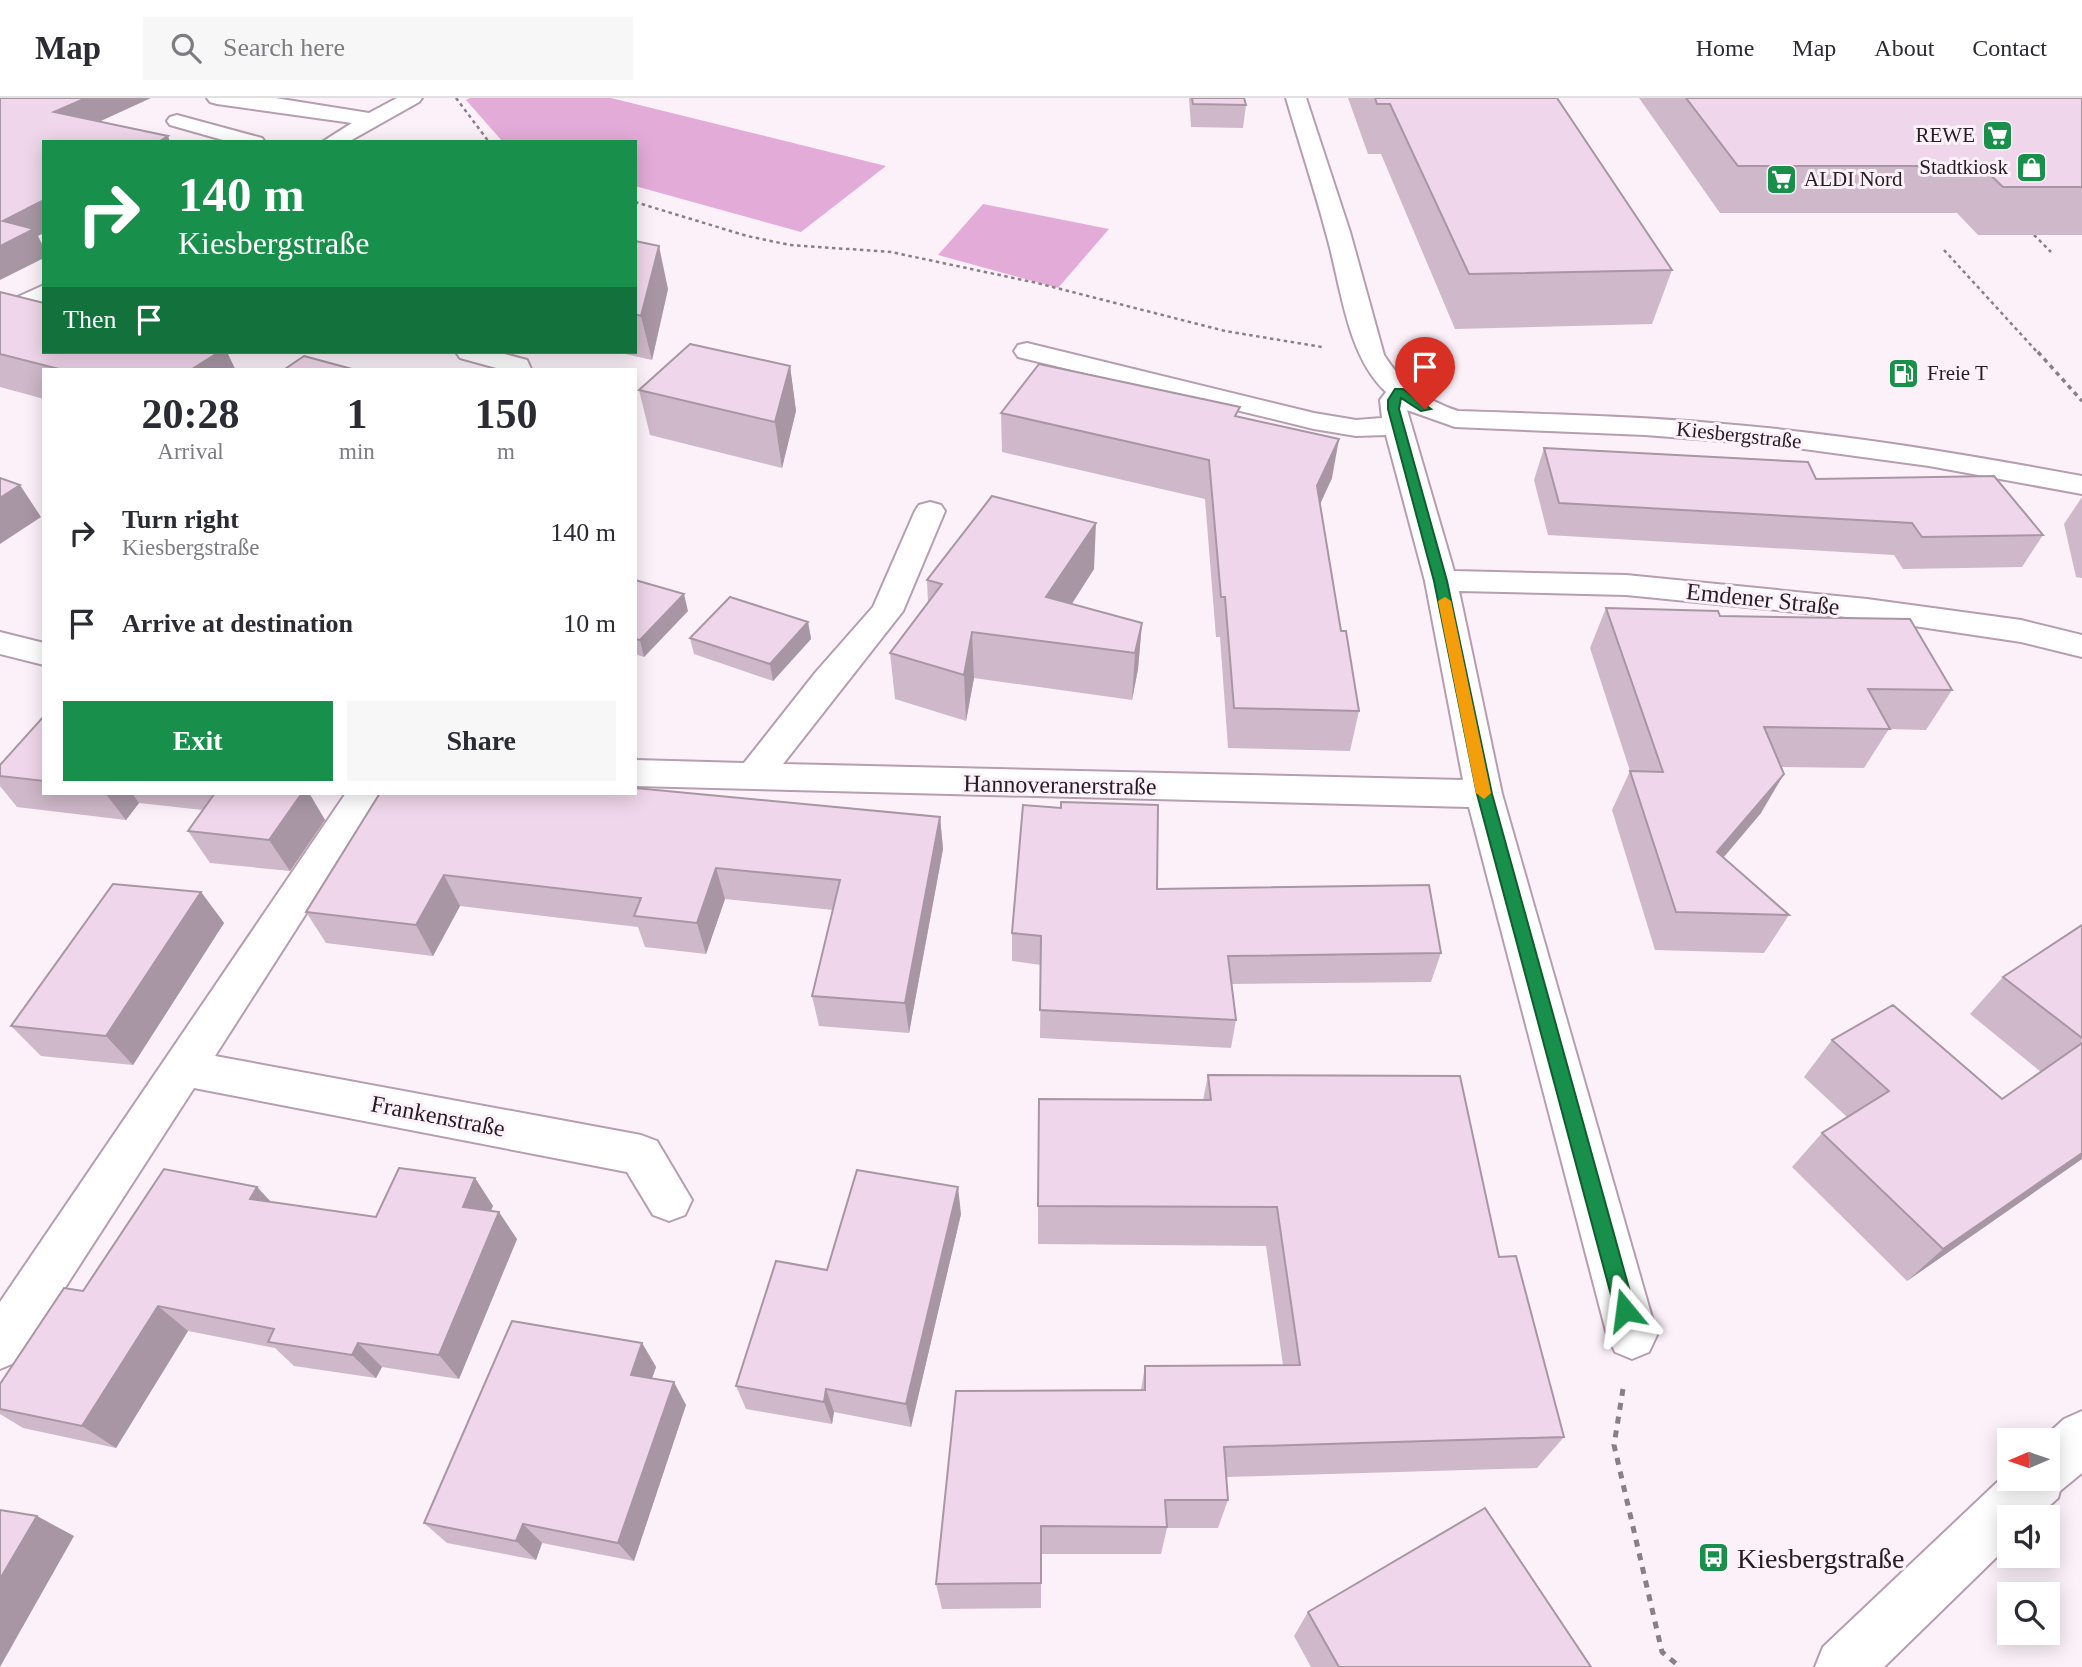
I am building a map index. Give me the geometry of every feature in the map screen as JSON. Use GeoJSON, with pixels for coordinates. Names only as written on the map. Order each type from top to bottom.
{"type":"FeatureCollection","features":[{"type":"Feature","properties":{"kind":"street"},"geometry":{"type":"LineString","coordinates":[[217,98],[268,103],[373,120]]}},
{"type":"Feature","properties":{"kind":"street"},"geometry":{"type":"LineString","coordinates":[[336,140],[412,98]]}},
{"type":"Feature","properties":{"kind":"street","name":"Kiesbergstraße"},"geometry":{"type":"LineString","coordinates":[[1296,98],[1338,232],[1371,355],[1398,409],[1441,581],[1484,794],[1632,1335]]}},
{"type":"Feature","properties":{"kind":"street"},"geometry":{"type":"LineString","coordinates":[[177,121],[248,140]]}},
{"type":"Feature","properties":{"kind":"street"},"geometry":{"type":"LineString","coordinates":[[0,316],[42,293]]}},
{"type":"Feature","properties":{"kind":"street"},"geometry":{"type":"LineString","coordinates":[[1027,351],[1314,421],[1356,428],[1398,409]]}},
{"type":"Feature","properties":{"kind":"street"},"geometry":{"type":"LineString","coordinates":[[476,354],[518,368]]}},
{"type":"Feature","properties":{"kind":"street","name":"Kiesbergstraße"},"geometry":{"type":"LineString","coordinates":[[1398,409],[1425,409],[1455,419],[1674,428],[1779,438],[1895,453],[2082,485]]}},
{"type":"Feature","properties":{"kind":"street"},"geometry":{"type":"LineString","coordinates":[[754,778],[827,681],[887,611],[930,511]]}},
{"type":"Feature","properties":{"kind":"street","name":"Emdener Straße"},"geometry":{"type":"LineString","coordinates":[[1441,581],[1626,585],[1867,609],[2021,631],[2082,646]]}},
{"type":"Feature","properties":{"kind":"street"},"geometry":{"type":"LineString","coordinates":[[0,643],[42,654]]}},
{"type":"Feature","properties":{"kind":"street","name":"Hannoveranerstraße"},"geometry":{"type":"LineString","coordinates":[[637,773],[1484,794]]}},
{"type":"Feature","properties":{"kind":"street"},"geometry":{"type":"LineString","coordinates":[[0,1345],[364,795]]}},
{"type":"Feature","properties":{"kind":"street","name":"Frankenstraße"},"geometry":{"type":"LineString","coordinates":[[183,1068],[641,1156],[669,1200]]}},
{"type":"Feature","properties":{"kind":"street"},"geometry":{"type":"LineString","coordinates":[[2060,1458],[2082,1437]]}},
{"type":"Feature","properties":{"kind":"street"},"geometry":{"type":"LineString","coordinates":[[1843,1667],[2026,1491]]}},
{"type":"Feature","properties":{"kind":"path"},"geometry":{"type":"LineString","coordinates":[[455,98],[487,140]]}},
{"type":"Feature","properties":{"kind":"path"},"geometry":{"type":"LineString","coordinates":[[637,203],[768,241],[891,252],[1037,283],[1225,331],[1371,355]]}},
{"type":"Feature","properties":{"kind":"path"},"geometry":{"type":"LineString","coordinates":[[2034,235],[2051,251]]}},
{"type":"Feature","properties":{"kind":"path"},"geometry":{"type":"LineString","coordinates":[[1944,250],[2082,401]]}},
{"type":"Feature","properties":{"kind":"path"},"geometry":{"type":"LineString","coordinates":[[1632,1335],[1614,1445],[1662,1652],[1680,1667]]}},
{"type":"Feature","properties":{"kind":"shaded area"},"geometry":{"type":"Polygon","coordinates":[[[611,98],[886,166],[801,232],[637,187],[637,140],[501,140],[466,100],[611,98]]]}},
{"type":"Feature","properties":{"kind":"shaded area"},"geometry":{"type":"Polygon","coordinates":[[[983,204],[1109,229],[1058,288],[938,255],[983,204]]]}},
{"type":"Feature","properties":{"kind":"building"},"geometry":{"type":"Polygon","coordinates":[[[0,98],[86,98],[54,112],[168,136],[161,140],[42,140],[42,201],[3,221],[34,229],[0,246],[0,98]]]}},
{"type":"Feature","properties":{"kind":"building"},"geometry":{"type":"Polygon","coordinates":[[[1192,98],[1244,98],[1246,105],[1193,104],[1192,98]]]}},
{"type":"Feature","properties":{"kind":"building"},"geometry":{"type":"Polygon","coordinates":[[[1375,98],[1557,98],[1672,270],[1469,274],[1390,104],[1377,104],[1375,98]]]}},
{"type":"Feature","properties":{"kind":"building"},"geometry":{"type":"Polygon","coordinates":[[[1686,98],[2082,98],[2082,187],[2003,187],[1981,166],[1738,166],[1686,98]]]}},
{"type":"Feature","properties":{"kind":"building"},"geometry":{"type":"Polygon","coordinates":[[[637,241],[659,246],[641,316],[637,315],[637,241]]]}},
{"type":"Feature","properties":{"kind":"building"},"geometry":{"type":"Polygon","coordinates":[[[0,292],[42,302],[42,354],[216,354],[194,368],[55,368],[0,354],[0,292]]]}},
{"type":"Feature","properties":{"kind":"building"},"geometry":{"type":"Polygon","coordinates":[[[690,344],[790,366],[775,422],[639,390],[690,344]]]}},
{"type":"Feature","properties":{"kind":"building"},"geometry":{"type":"Polygon","coordinates":[[[304,356],[348,368],[286,368],[304,356]]]}},
{"type":"Feature","properties":{"kind":"building"},"geometry":{"type":"Polygon","coordinates":[[[1039,364],[1240,407],[1235,416],[1339,439],[1317,486],[1341,631],[1346,631],[1359,711],[1234,708],[1225,597],[1221,597],[1209,460],[1001,413],[1039,364]]]}},
{"type":"Feature","properties":{"kind":"building"},"geometry":{"type":"Polygon","coordinates":[[[1544,448],[1808,462],[1816,479],[1994,476],[2043,535],[1922,537],[1912,523],[1559,503],[1544,448]]]}},
{"type":"Feature","properties":{"kind":"building"},"geometry":{"type":"Polygon","coordinates":[[[0,478],[20,485],[0,498],[0,478]]]}},
{"type":"Feature","properties":{"kind":"building"},"geometry":{"type":"Polygon","coordinates":[[[992,496],[1096,523],[1046,597],[1142,623],[1135,653],[972,632],[964,675],[890,653],[942,584],[927,580],[992,496]]]}},
{"type":"Feature","properties":{"kind":"building"},"geometry":{"type":"Polygon","coordinates":[[[637,581],[684,594],[640,640],[637,639],[637,581]]]}},
{"type":"Feature","properties":{"kind":"building"},"geometry":{"type":"Polygon","coordinates":[[[730,597],[808,622],[770,664],[690,638],[730,597]]]}},
{"type":"Feature","properties":{"kind":"building"},"geometry":{"type":"Polygon","coordinates":[[[1606,608],[1718,611],[1720,616],[1910,619],[1952,690],[1868,689],[1890,729],[1764,727],[1784,774],[1717,852],[1789,915],[1676,912],[1630,771],[1663,772],[1606,608]]]}},
{"type":"Feature","properties":{"kind":"building"},"geometry":{"type":"Polygon","coordinates":[[[42,718],[42,781],[0,776],[0,765],[42,718]]]}},
{"type":"Feature","properties":{"kind":"building"},"geometry":{"type":"Polygon","coordinates":[[[637,788],[940,817],[905,1003],[812,996],[840,880],[716,868],[697,923],[634,916],[641,898],[444,875],[416,925],[306,912],[379,795],[637,795],[637,788]]]}},
{"type":"Feature","properties":{"kind":"building"},"geometry":{"type":"Polygon","coordinates":[[[214,795],[301,795],[269,840],[188,831],[214,795]]]}},
{"type":"Feature","properties":{"kind":"building"},"geometry":{"type":"Polygon","coordinates":[[[1061,802],[1158,805],[1157,889],[1429,885],[1441,953],[1228,956],[1236,1020],[1040,1010],[1041,936],[1012,933],[1023,805],[1061,808],[1061,802]]]}},
{"type":"Feature","properties":{"kind":"building"},"geometry":{"type":"Polygon","coordinates":[[[113,884],[201,892],[106,1036],[11,1026],[113,884]]]}},
{"type":"Feature","properties":{"kind":"building"},"geometry":{"type":"Polygon","coordinates":[[[2082,925],[2082,1038],[2003,977],[2082,925]]]}},
{"type":"Feature","properties":{"kind":"building"},"geometry":{"type":"Polygon","coordinates":[[[1893,1005],[2002,1099],[2082,1043],[2082,1153],[1943,1249],[1822,1133],[1889,1091],[1832,1040],[1893,1005]]]}},
{"type":"Feature","properties":{"kind":"building"},"geometry":{"type":"Polygon","coordinates":[[[1208,1075],[1460,1076],[1499,1257],[1516,1256],[1564,1437],[1224,1447],[1228,1500],[1165,1500],[1167,1527],[1041,1526],[1041,1583],[936,1584],[956,1391],[1145,1390],[1145,1366],[1300,1365],[1277,1207],[1038,1206],[1039,1099],[1211,1100],[1208,1075]]]}},
{"type":"Feature","properties":{"kind":"building"},"geometry":{"type":"Polygon","coordinates":[[[399,1168],[475,1178],[463,1207],[499,1212],[439,1355],[358,1343],[352,1355],[268,1342],[274,1329],[158,1306],[82,1426],[0,1409],[0,1384],[64,1288],[83,1291],[164,1169],[257,1187],[250,1199],[376,1217],[399,1168]]]}},
{"type":"Feature","properties":{"kind":"building"},"geometry":{"type":"Polygon","coordinates":[[[857,1170],[958,1187],[906,1404],[826,1389],[824,1402],[736,1386],[776,1261],[827,1270],[857,1170]]]}},
{"type":"Feature","properties":{"kind":"building"},"geometry":{"type":"Polygon","coordinates":[[[512,1321],[642,1343],[631,1375],[674,1382],[618,1543],[523,1524],[516,1541],[424,1523],[512,1321]]]}},
{"type":"Feature","properties":{"kind":"building"},"geometry":{"type":"Polygon","coordinates":[[[1485,1508],[1591,1667],[1339,1667],[1308,1612],[1485,1508]]]}},
{"type":"Feature","properties":{"kind":"building"},"geometry":{"type":"Polygon","coordinates":[[[0,1510],[37,1516],[0,1579],[0,1510]]]}},
{"type":"Feature","properties":{"kind":"slow traffic"},"geometry":{"type":"LineString","coordinates":[[1445,601],[1484,793]]}},
{"type":"Feature","properties":{"kind":"place","name":"REWE"},"geometry":{"type":"Point","coordinates":[1998,135]}},
{"type":"Feature","properties":{"kind":"place","name":"Stadtkiosk"},"geometry":{"type":"Point","coordinates":[2031,167]}},
{"type":"Feature","properties":{"kind":"place","name":"ALDI Nord"},"geometry":{"type":"Point","coordinates":[1781,179]}},
{"type":"Feature","properties":{"kind":"place","name":"Freie T"},"geometry":{"type":"Point","coordinates":[1904,373]}},
{"type":"Feature","properties":{"kind":"place","name":"Kiesbergstraße"},"geometry":{"type":"Point","coordinates":[1714,1558]}},
{"type":"Feature","properties":{"kind":"route"},"geometry":{"type":"LineString","coordinates":[[1425,409],[1399,392],[1394,400],[1394,409],[1441,581],[1484,794],[1625,1310]]}}]}
